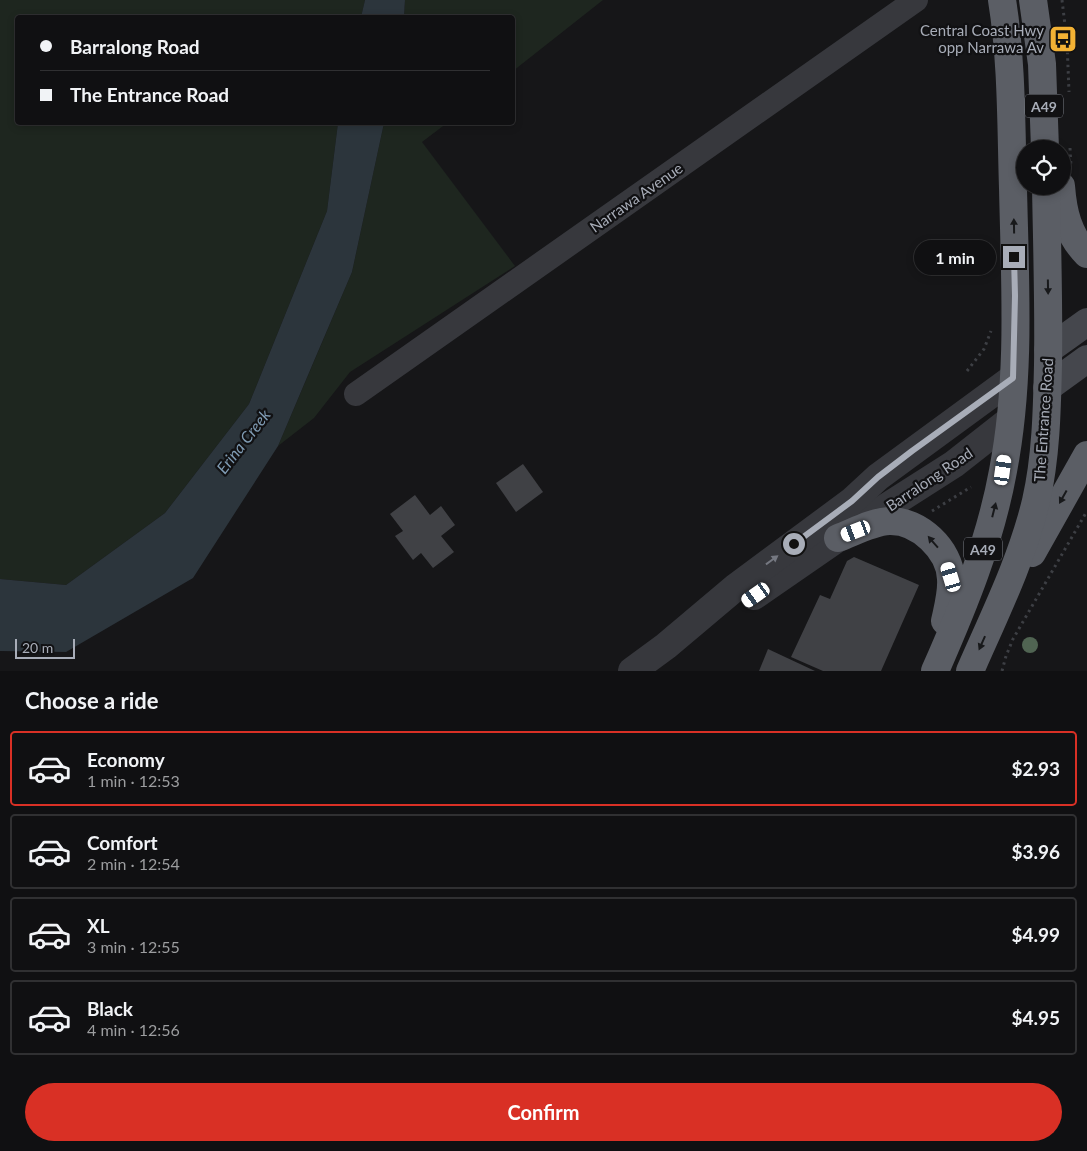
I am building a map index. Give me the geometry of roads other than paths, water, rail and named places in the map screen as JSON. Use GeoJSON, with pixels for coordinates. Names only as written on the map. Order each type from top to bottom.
{"type":"FeatureCollection","features":[{"type":"Feature","properties":{"kind":"highway","name":"A49"},"geometry":{"type":"LineString","coordinates":[[934,671],[970,590],[980,562],[1002,476],[1010,420],[1015,296],[1009,56],[1002,0]]}},
{"type":"Feature","properties":{"kind":"highway"},"geometry":{"type":"LineString","coordinates":[[1033,0],[1042,64],[1057,140]]}},
{"type":"Feature","properties":{"kind":"highway","name":"The Entrance Road"},"geometry":{"type":"LineString","coordinates":[[970,671],[1020,555],[1036,500],[1043,460],[1048,388],[1046,195]]}},
{"type":"Feature","properties":{"kind":"highway"},"geometry":{"type":"LineString","coordinates":[[1064,195],[1062,207],[1066,222],[1077,242],[1087,254]]}},
{"type":"Feature","properties":{"kind":"highway"},"geometry":{"type":"LineString","coordinates":[[1013,378],[1048,350]]}},
{"type":"Feature","properties":{"kind":"highway"},"geometry":{"type":"LineString","coordinates":[[1010,420],[1048,388]]}},
{"type":"Feature","properties":{"kind":"highway"},"geometry":{"type":"LineString","coordinates":[[995,614],[1034,550],[1087,455]]}},
{"type":"Feature","properties":{"kind":"highway"},"geometry":{"type":"LineString","coordinates":[[838,538],[874,524],[889,521],[904,523],[917,529],[931,538],[940,550],[947,563],[952,591],[934,671]]}},
{"type":"Feature","properties":{"kind":"main road"},"geometry":{"type":"LineString","coordinates":[[1048,350],[1087,322]]}},
{"type":"Feature","properties":{"kind":"main road"},"geometry":{"type":"LineString","coordinates":[[1048,388],[1087,359]]}},
{"type":"Feature","properties":{"kind":"street","name":"Narrawa Avenue"},"geometry":{"type":"LineString","coordinates":[[356,394],[916,0]]}},
{"type":"Feature","properties":{"kind":"street","name":"Barralong Road"},"geometry":{"type":"LineString","coordinates":[[632,671],[666,646],[736,587],[852,501],[878,477],[1013,378]]}},
{"type":"Feature","properties":{"kind":"street","name":"Barralong Road"},"geometry":{"type":"LineString","coordinates":[[666,646],[743,604],[838,538],[927,482],[969,453],[1010,420]]}},
{"type":"Feature","properties":{"kind":"water"},"geometry":{"type":"Polygon","coordinates":[[[365,0],[405,0],[404,15],[361,15],[365,0]]]}},
{"type":"Feature","properties":{"kind":"water","name":"Erina Creek"},"geometry":{"type":"Polygon","coordinates":[[[338,125],[384,125],[352,272],[278,446],[193,578],[66,652],[0,651],[0,579],[66,585],[165,513],[249,404],[327,211],[338,125]]]}},
{"type":"Feature","properties":{"kind":"place","name":"Central Coast Hwy opp Narrawa Av"},"geometry":{"type":"Point","coordinates":[1063,39]}}]}
